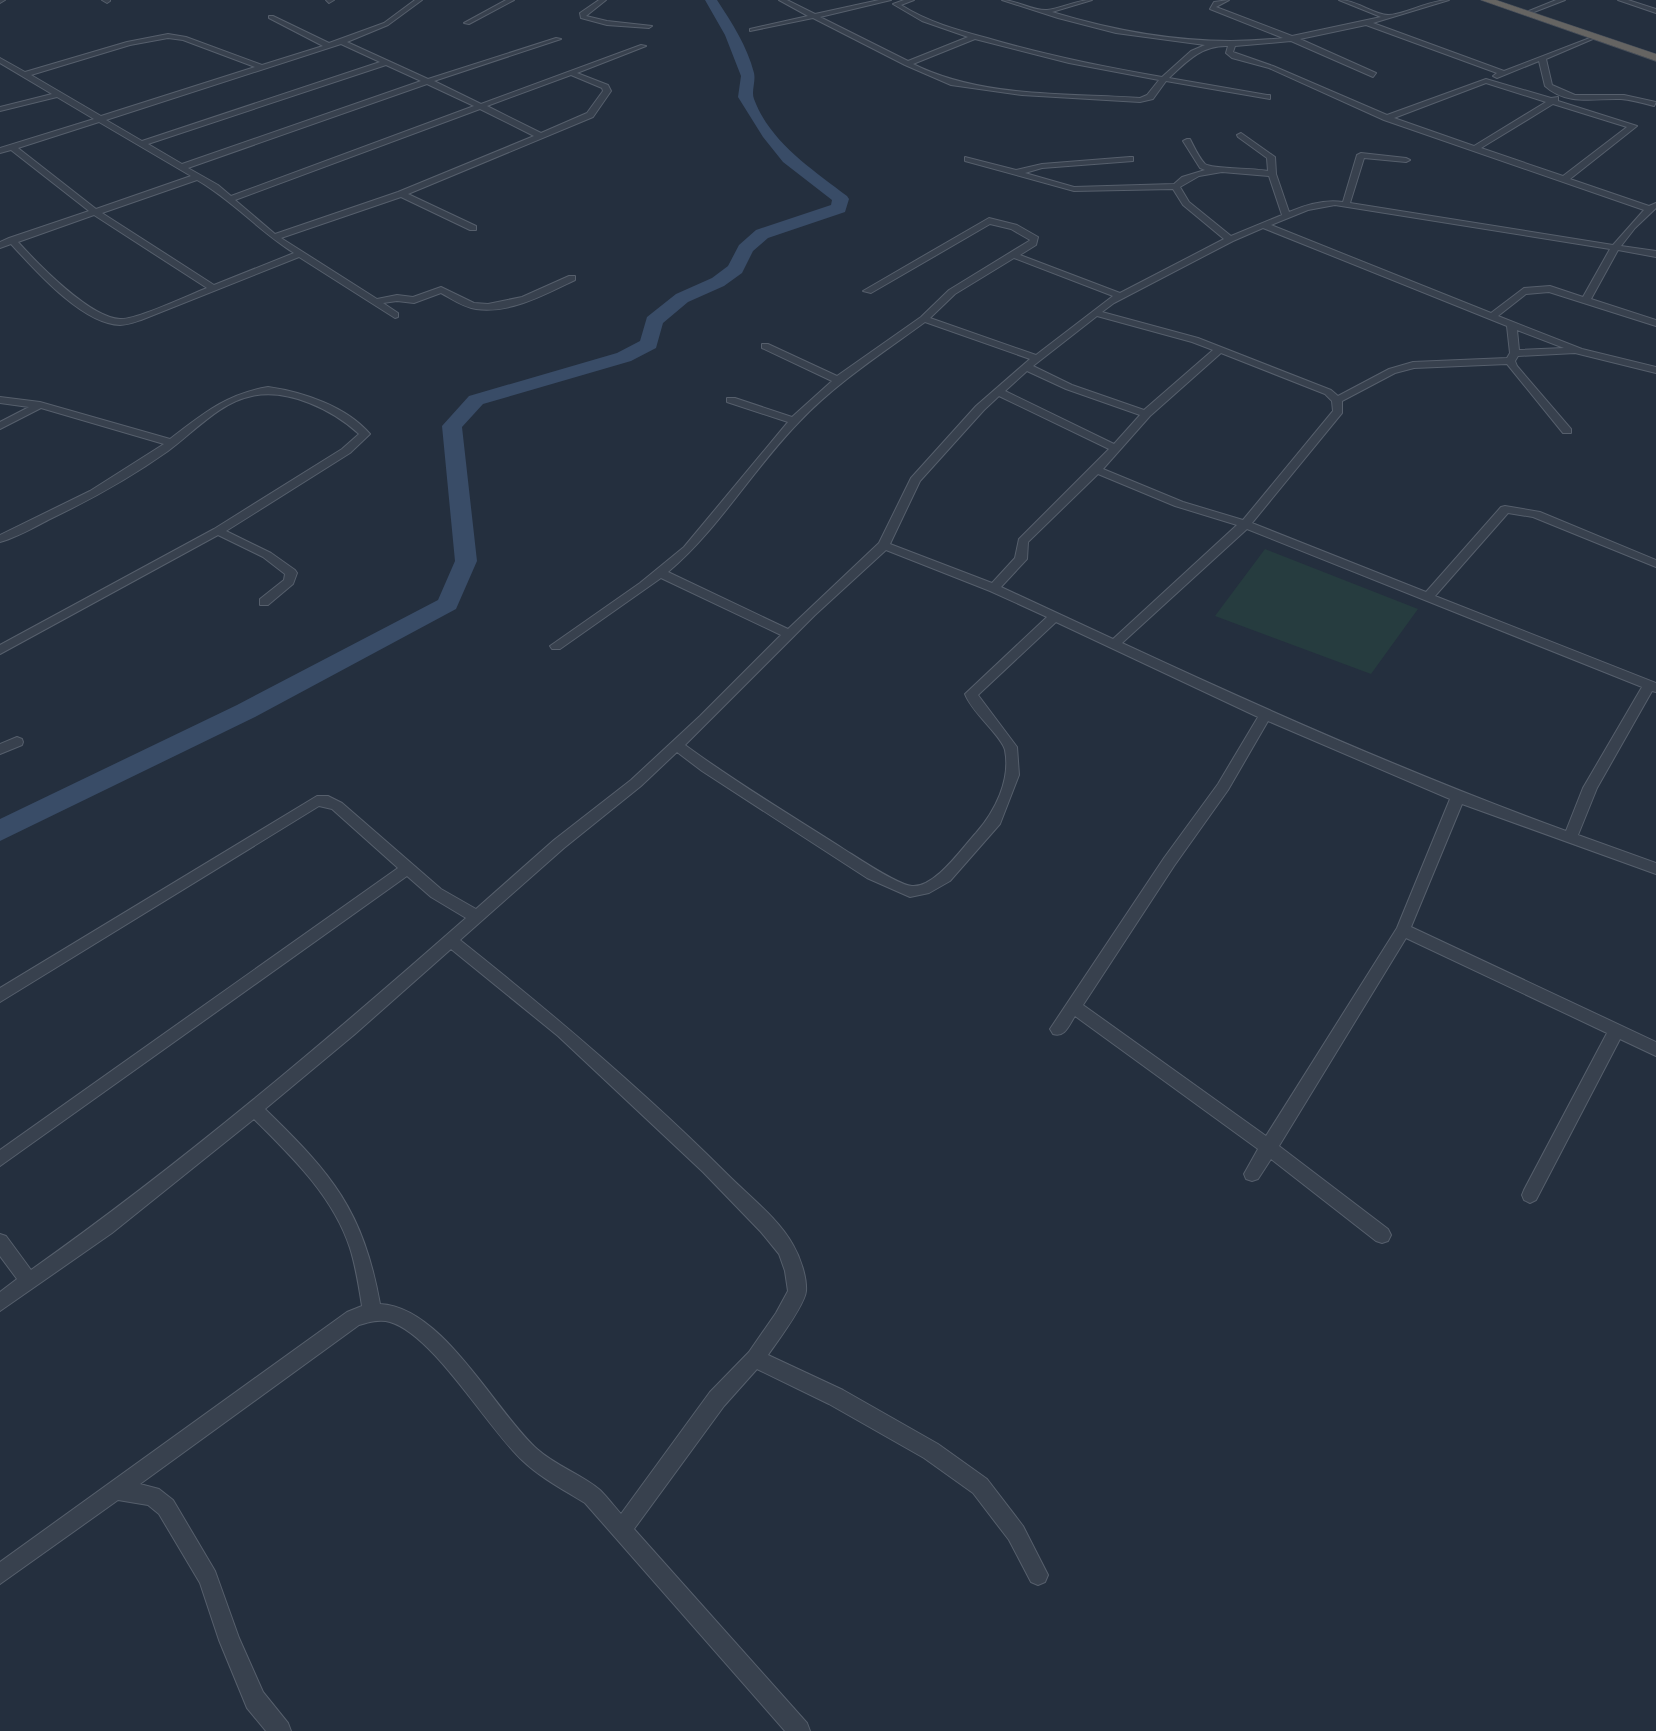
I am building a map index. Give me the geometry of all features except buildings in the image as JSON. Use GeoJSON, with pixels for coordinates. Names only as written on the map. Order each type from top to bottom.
{"type":"FeatureCollection","features":[{"type":"Feature","properties":{"kind":"highway"},"geometry":{"type":"LineString","coordinates":[[1486,0],[1593,37],[1656,55]]}},
{"type":"Feature","properties":{"kind":"highway"},"geometry":{"type":"LineString","coordinates":[[1499,0],[1656,55]]}},
{"type":"Feature","properties":{"kind":"street"},"geometry":{"type":"LineString","coordinates":[[0,151],[341,42],[386,24],[419,0]]}},
{"type":"Feature","properties":{"kind":"street"},"geometry":{"type":"LineString","coordinates":[[467,23],[511,0]]}},
{"type":"Feature","properties":{"kind":"street"},"geometry":{"type":"LineString","coordinates":[[603,0],[582,14],[583,17],[607,23],[649,26]]}},
{"type":"Feature","properties":{"kind":"street"},"geometry":{"type":"LineString","coordinates":[[782,0],[815,18],[862,38],[934,77],[1022,93],[1140,100],[1150,97],[1164,79],[1193,52],[1216,43]]}},
{"type":"Feature","properties":{"kind":"street"},"geometry":{"type":"LineString","coordinates":[[752,30],[888,0],[925,21],[1045,57],[1267,97]]}},
{"type":"Feature","properties":{"kind":"street"},"geometry":{"type":"LineString","coordinates":[[896,4],[911,0]]}},
{"type":"Feature","properties":{"kind":"street"},"geometry":{"type":"LineString","coordinates":[[1005,0],[1044,13],[1129,33],[1232,44],[1368,23],[1446,0]]}},
{"type":"Feature","properties":{"kind":"street"},"geometry":{"type":"LineString","coordinates":[[1044,13],[1089,0]]}},
{"type":"Feature","properties":{"kind":"street"},"geometry":{"type":"LineString","coordinates":[[1226,0],[1216,3],[1212,8],[1288,37],[1373,75]]}},
{"type":"Feature","properties":{"kind":"street"},"geometry":{"type":"LineString","coordinates":[[1342,0],[1388,17]]}},
{"type":"Feature","properties":{"kind":"street"},"geometry":{"type":"LineString","coordinates":[[1532,11],[1562,0]]}},
{"type":"Feature","properties":{"kind":"street"},"geometry":{"type":"LineString","coordinates":[[1621,0],[1656,11]]}},
{"type":"Feature","properties":{"kind":"street"},"geometry":{"type":"LineString","coordinates":[[271,17],[329,46]]}},
{"type":"Feature","properties":{"kind":"street"},"geometry":{"type":"LineString","coordinates":[[1368,23],[1503,73]]}},
{"type":"Feature","properties":{"kind":"street"},"geometry":{"type":"LineString","coordinates":[[23,75],[129,43],[167,36],[184,38],[261,67]]}},
{"type":"Feature","properties":{"kind":"street"},"geometry":{"type":"LineString","coordinates":[[906,64],[975,37]]}},
{"type":"Feature","properties":{"kind":"street"},"geometry":{"type":"LineString","coordinates":[[1387,118],[1593,37]]}},
{"type":"Feature","properties":{"kind":"street"},"geometry":{"type":"LineString","coordinates":[[180,168],[428,81],[558,39]]}},
{"type":"Feature","properties":{"kind":"street"},"geometry":{"type":"LineString","coordinates":[[341,42],[541,136]]}},
{"type":"Feature","properties":{"kind":"street"},"geometry":{"type":"LineString","coordinates":[[1232,44],[1229,53],[1234,57],[1271,67],[1387,118],[1564,180],[1653,206]]}},
{"type":"Feature","properties":{"kind":"street"},"geometry":{"type":"LineString","coordinates":[[230,199],[574,74],[643,46]]}},
{"type":"Feature","properties":{"kind":"street"},"geometry":{"type":"LineString","coordinates":[[1542,58],[1549,86],[1563,95],[1583,100],[1624,97],[1654,104]]}},
{"type":"Feature","properties":{"kind":"street"},"geometry":{"type":"LineString","coordinates":[[0,60],[230,199],[274,237],[395,315]]}},
{"type":"Feature","properties":{"kind":"street"},"geometry":{"type":"LineString","coordinates":[[140,144],[387,62]]}},
{"type":"Feature","properties":{"kind":"street"},"geometry":{"type":"LineString","coordinates":[[274,237],[401,194],[590,115],[607,91],[599,83],[574,74]]}},
{"type":"Feature","properties":{"kind":"street"},"geometry":{"type":"LineString","coordinates":[[1486,80],[1633,126],[1564,180]]}},
{"type":"Feature","properties":{"kind":"street"},"geometry":{"type":"LineString","coordinates":[[0,109],[55,95]]}},
{"type":"Feature","properties":{"kind":"street"},"geometry":{"type":"LineString","coordinates":[[1476,148],[1563,95]]}},
{"type":"Feature","properties":{"kind":"street"},"geometry":{"type":"LineString","coordinates":[[1241,135],[1268,153],[1286,215]]}},
{"type":"Feature","properties":{"kind":"street"},"geometry":{"type":"LineString","coordinates":[[1187,141],[1203,166],[1217,172]]}},
{"type":"Feature","properties":{"kind":"street"},"geometry":{"type":"LineString","coordinates":[[12,147],[94,212],[213,288]]}},
{"type":"Feature","properties":{"kind":"street"},"geometry":{"type":"LineString","coordinates":[[1346,204],[1361,155],[1406,160]]}},
{"type":"Feature","properties":{"kind":"street"},"geometry":{"type":"LineString","coordinates":[[968,159],[1074,189],[1176,186],[1191,176],[1217,172],[1255,170],[1272,174]]}},
{"type":"Feature","properties":{"kind":"street"},"geometry":{"type":"LineString","coordinates":[[1014,173],[1042,166],[1130,159]]}},
{"type":"Feature","properties":{"kind":"street"},"geometry":{"type":"LineString","coordinates":[[0,244],[194,178]]}},
{"type":"Feature","properties":{"kind":"street"},"geometry":{"type":"LineString","coordinates":[[1176,186],[1186,203],[1230,239]]}},
{"type":"Feature","properties":{"kind":"street"},"geometry":{"type":"LineString","coordinates":[[401,194],[473,228]]}},
{"type":"Feature","properties":{"kind":"street"},"geometry":{"type":"LineString","coordinates":[[0,1302],[106,1227],[254,1109],[677,745],[884,545],[915,480],[998,392],[1036,358],[1121,296],[1230,239],[1317,205],[1346,204],[1487,229],[1656,254]]}},
{"type":"Feature","properties":{"kind":"street"},"geometry":{"type":"LineString","coordinates":[[1586,299],[1613,247],[1629,227],[1653,206]]}},
{"type":"Feature","properties":{"kind":"street"},"geometry":{"type":"LineString","coordinates":[[556,646],[661,573],[688,550],[794,421],[838,380],[924,318],[952,292],[1035,239],[1014,227],[989,221],[868,291]]}},
{"type":"Feature","properties":{"kind":"street"},"geometry":{"type":"LineString","coordinates":[[1262,225],[1579,351],[1656,370]]}},
{"type":"Feature","properties":{"kind":"street"},"geometry":{"type":"LineString","coordinates":[[12,240],[40,269],[93,314],[116,322],[138,318],[300,254]]}},
{"type":"Feature","properties":{"kind":"street"},"geometry":{"type":"LineString","coordinates":[[1013,255],[1121,296]]}},
{"type":"Feature","properties":{"kind":"street"},"geometry":{"type":"LineString","coordinates":[[377,302],[414,300],[441,290],[476,306],[490,306],[530,296],[572,278]]}},
{"type":"Feature","properties":{"kind":"street"},"geometry":{"type":"LineString","coordinates":[[1492,316],[1519,294],[1531,289],[1550,289],[1656,323]]}},
{"type":"Feature","properties":{"kind":"street"},"geometry":{"type":"LineString","coordinates":[[1095,313],[1220,349],[1328,392],[1337,400],[1338,411],[1245,524],[1113,645]]}},
{"type":"Feature","properties":{"kind":"street"},"geometry":{"type":"LineString","coordinates":[[924,318],[1036,358]]}},
{"type":"Feature","properties":{"kind":"street"},"geometry":{"type":"LineString","coordinates":[[1512,325],[1512,357],[1567,431]]}},
{"type":"Feature","properties":{"kind":"street"},"geometry":{"type":"LineString","coordinates":[[765,346],[838,380]]}},
{"type":"Feature","properties":{"kind":"street"},"geometry":{"type":"LineString","coordinates":[[994,588],[1021,559],[1021,546],[1029,533],[1096,470],[1146,414],[1220,349]]}},
{"type":"Feature","properties":{"kind":"street"},"geometry":{"type":"LineString","coordinates":[[1337,400],[1392,371],[1413,365],[1579,351]]}},
{"type":"Feature","properties":{"kind":"street"},"geometry":{"type":"LineString","coordinates":[[1026,367],[1069,387],[1146,414]]}},
{"type":"Feature","properties":{"kind":"street"},"geometry":{"type":"LineString","coordinates":[[0,539],[51,515],[147,462],[230,398],[251,391],[275,389],[308,399],[358,426],[365,434],[346,451],[218,531],[0,650]]}},
{"type":"Feature","properties":{"kind":"street"},"geometry":{"type":"LineString","coordinates":[[998,392],[1114,448]]}},
{"type":"Feature","properties":{"kind":"street"},"geometry":{"type":"LineString","coordinates":[[0,400],[40,405],[172,443]]}},
{"type":"Feature","properties":{"kind":"street"},"geometry":{"type":"LineString","coordinates":[[731,400],[794,421]]}},
{"type":"Feature","properties":{"kind":"street"},"geometry":{"type":"LineString","coordinates":[[0,426],[40,405]]}},
{"type":"Feature","properties":{"kind":"street"},"geometry":{"type":"LineString","coordinates":[[1096,470],[1179,504],[1245,524],[1653,687],[1590,789],[1571,837]]}},
{"type":"Feature","properties":{"kind":"street"},"geometry":{"type":"LineString","coordinates":[[1427,597],[1505,509],[1536,514],[1656,564]]}},
{"type":"Feature","properties":{"kind":"street"},"geometry":{"type":"LineString","coordinates":[[218,531],[267,555],[291,573],[289,581],[264,602]]}},
{"type":"Feature","properties":{"kind":"street"},"geometry":{"type":"LineString","coordinates":[[884,545],[994,588],[1265,715],[1458,797],[1656,869]]}},
{"type":"Feature","properties":{"kind":"street"},"geometry":{"type":"LineString","coordinates":[[661,573],[789,634]]}},
{"type":"Feature","properties":{"kind":"street"},"geometry":{"type":"LineString","coordinates":[[677,745],[719,776],[872,874],[910,892],[929,888],[945,877],[995,820],[1012,775],[1011,747],[974,702],[971,694],[1054,617]]}},
{"type":"Feature","properties":{"kind":"street"},"geometry":{"type":"LineString","coordinates":[[1058,1029],[1168,862],[1223,787],[1265,715]]}},
{"type":"Feature","properties":{"kind":"street"},"geometry":{"type":"LineString","coordinates":[[0,749],[17,742]]}},
{"type":"Feature","properties":{"kind":"street"},"geometry":{"type":"LineString","coordinates":[[1252,1174],[1403,930],[1458,797]]}},
{"type":"Feature","properties":{"kind":"street"},"geometry":{"type":"LineString","coordinates":[[0,996],[317,801],[328,801],[337,806],[436,893],[477,917]]}},
{"type":"Feature","properties":{"kind":"street"},"geometry":{"type":"LineString","coordinates":[[0,1159],[407,869]]}},
{"type":"Feature","properties":{"kind":"street"},"geometry":{"type":"LineString","coordinates":[[1403,930],[1656,1049]]}},
{"type":"Feature","properties":{"kind":"street"},"geometry":{"type":"LineString","coordinates":[[450,940],[563,1031],[709,1167],[786,1249],[794,1271],[797,1292],[755,1358],[717,1399],[622,1529]]}},
{"type":"Feature","properties":{"kind":"street"},"geometry":{"type":"LineString","coordinates":[[1073,1006],[1268,1147],[1382,1235]]}},
{"type":"Feature","properties":{"kind":"street"},"geometry":{"type":"LineString","coordinates":[[1530,1195],[1616,1031]]}},
{"type":"Feature","properties":{"kind":"street"},"geometry":{"type":"LineString","coordinates":[[254,1109],[313,1166],[342,1209],[359,1248],[372,1311]]}},
{"type":"Feature","properties":{"kind":"street"},"geometry":{"type":"LineString","coordinates":[[0,1242],[29,1281]]}},
{"type":"Feature","properties":{"kind":"street"},"geometry":{"type":"LineString","coordinates":[[0,1574],[353,1318],[372,1311],[399,1316],[428,1339],[490,1406],[523,1448],[550,1471],[592,1496],[799,1731]]}},
{"type":"Feature","properties":{"kind":"street"},"geometry":{"type":"LineString","coordinates":[[755,1358],[836,1397],[931,1451],[980,1486],[1016,1533],[1038,1575]]}},
{"type":"Feature","properties":{"kind":"street"},"geometry":{"type":"LineString","coordinates":[[116,1490],[152,1496],[166,1507],[208,1578],[229,1640],[255,1700],[280,1731]]}},
{"type":"Feature","properties":{"kind":"green space"},"geometry":{"type":"Polygon","coordinates":[[[1265,549],[1418,609],[1371,674],[1215,616],[1265,549]]]}},
{"type":"Feature","properties":{"kind":"waterway"},"geometry":{"type":"LineString","coordinates":[[0,831],[246,711],[448,604],[466,561],[452,426],[476,400],[624,357],[649,344],[654,321],[682,298],[718,282],[736,269],[745,249],[762,234],[839,208],[841,199],[789,159],[768,134],[745,97],[748,76],[732,35],[711,0]]}}]}
